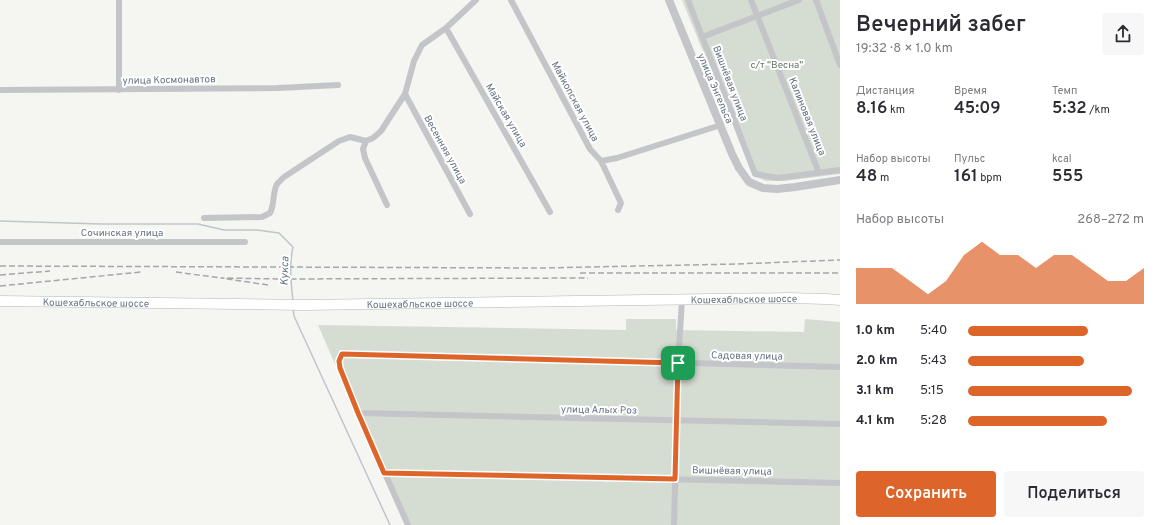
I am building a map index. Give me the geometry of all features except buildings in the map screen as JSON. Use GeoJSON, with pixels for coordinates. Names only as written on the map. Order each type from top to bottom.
{"type":"FeatureCollection","features":[{"type":"Feature","properties":{"kind":"main road","name":"Кошехабльское шоссе"},"geometry":{"type":"LineString","coordinates":[[0,301],[304,305],[788,298],[840,300]]}},
{"type":"Feature","properties":{"kind":"street"},"geometry":{"type":"LineString","coordinates":[[119,0],[119,90]]}},
{"type":"Feature","properties":{"kind":"street"},"geometry":{"type":"LineString","coordinates":[[204,218],[262,217],[270,214],[273,207],[274,194],[278,184],[284,177],[350,137],[366,141],[373,138],[381,131],[405,94],[414,61],[422,45],[446,28],[476,0]]}},
{"type":"Feature","properties":{"kind":"street","name":"Майкопская улица"},"geometry":{"type":"LineString","coordinates":[[510,0],[590,149],[601,161],[621,203],[618,210]]}},
{"type":"Feature","properties":{"kind":"street","name":"улица Энгельса"},"geometry":{"type":"LineString","coordinates":[[668,0],[739,168],[748,182],[763,188],[777,189],[840,180]]}},
{"type":"Feature","properties":{"kind":"street","name":"Вишнёвая улица"},"geometry":{"type":"LineString","coordinates":[[688,0],[755,174],[778,178],[819,173]]}},
{"type":"Feature","properties":{"kind":"street","name":"Калиновая улица"},"geometry":{"type":"LineString","coordinates":[[751,0],[819,173]]}},
{"type":"Feature","properties":{"kind":"street"},"geometry":{"type":"LineString","coordinates":[[702,37],[799,0]]}},
{"type":"Feature","properties":{"kind":"street"},"geometry":{"type":"LineString","coordinates":[[816,0],[840,65]]}},
{"type":"Feature","properties":{"kind":"street","name":"Майская улица"},"geometry":{"type":"LineString","coordinates":[[446,28],[550,212]]}},
{"type":"Feature","properties":{"kind":"street","name":"улица Космонавтов"},"geometry":{"type":"LineString","coordinates":[[0,90],[278,88],[338,85]]}},
{"type":"Feature","properties":{"kind":"street","name":"Весенняя улица"},"geometry":{"type":"LineString","coordinates":[[405,94],[470,214]]}},
{"type":"Feature","properties":{"kind":"street"},"geometry":{"type":"LineString","coordinates":[[601,161],[617,158],[721,125]]}},
{"type":"Feature","properties":{"kind":"street"},"geometry":{"type":"LineString","coordinates":[[366,141],[363,149],[365,158],[387,205]]}},
{"type":"Feature","properties":{"kind":"street"},"geometry":{"type":"LineString","coordinates":[[819,173],[840,170]]}},
{"type":"Feature","properties":{"kind":"street","name":"Сочинская улица"},"geometry":{"type":"LineString","coordinates":[[0,242],[245,242]]}},
{"type":"Feature","properties":{"kind":"street"},"geometry":{"type":"LineString","coordinates":[[674,525],[678,363],[682,300]]}},
{"type":"Feature","properties":{"kind":"street","name":"Садовая улица"},"geometry":{"type":"LineString","coordinates":[[358,413],[340,368],[339,361],[342,354],[840,367]]}},
{"type":"Feature","properties":{"kind":"street"},"geometry":{"type":"LineString","coordinates":[[358,413],[408,525]]}},
{"type":"Feature","properties":{"kind":"street","name":"улица Алых Роз"},"geometry":{"type":"LineString","coordinates":[[358,413],[840,424]]}},
{"type":"Feature","properties":{"kind":"street","name":"Вишнёвая улица"},"geometry":{"type":"LineString","coordinates":[[384,473],[840,483]]}},
{"type":"Feature","properties":{"kind":"green space","name":"с/т \"Весна\""},"geometry":{"type":"Polygon","coordinates":[[[682,0],[840,0],[840,174],[784,181],[766,181],[754,176],[682,0]]]}},
{"type":"Feature","properties":{"kind":"green space"},"geometry":{"type":"Polygon","coordinates":[[[626,319],[676,319],[676,330],[804,332],[805,319],[840,322],[840,525],[405,525],[318,325],[626,330],[626,319]]]}},
{"type":"Feature","properties":{"kind":"waterway","name":"Кукса"},"geometry":{"type":"LineString","coordinates":[[0,221],[101,224],[198,224],[224,230],[257,230],[279,233],[293,247],[291,267],[293,301]]}},
{"type":"Feature","properties":{"kind":"waterway","name":"Кукса"},"geometry":{"type":"LineString","coordinates":[[293,309],[294,316],[390,525]]}},
{"type":"Feature","properties":{"kind":"railway"},"geometry":{"type":"LineString","coordinates":[[0,266],[541,268],[736,264],[840,260]]}},
{"type":"Feature","properties":{"kind":"railway"},"geometry":{"type":"LineString","coordinates":[[0,275],[50,271]]}},
{"type":"Feature","properties":{"kind":"railway"},"geometry":{"type":"LineString","coordinates":[[0,286],[141,272]]}},
{"type":"Feature","properties":{"kind":"railway"},"geometry":{"type":"LineString","coordinates":[[176,272],[221,278]]}},
{"type":"Feature","properties":{"kind":"railway"},"geometry":{"type":"LineString","coordinates":[[580,273],[840,273]]}},
{"type":"Feature","properties":{"kind":"railway"},"geometry":{"type":"LineString","coordinates":[[268,285],[221,278],[588,278]]}},
{"type":"Feature","properties":{"kind":"route"},"geometry":{"type":"LineString","coordinates":[[342,354],[678,363],[675,479],[384,473],[358,413],[340,368],[339,361],[342,354]]}}]}
